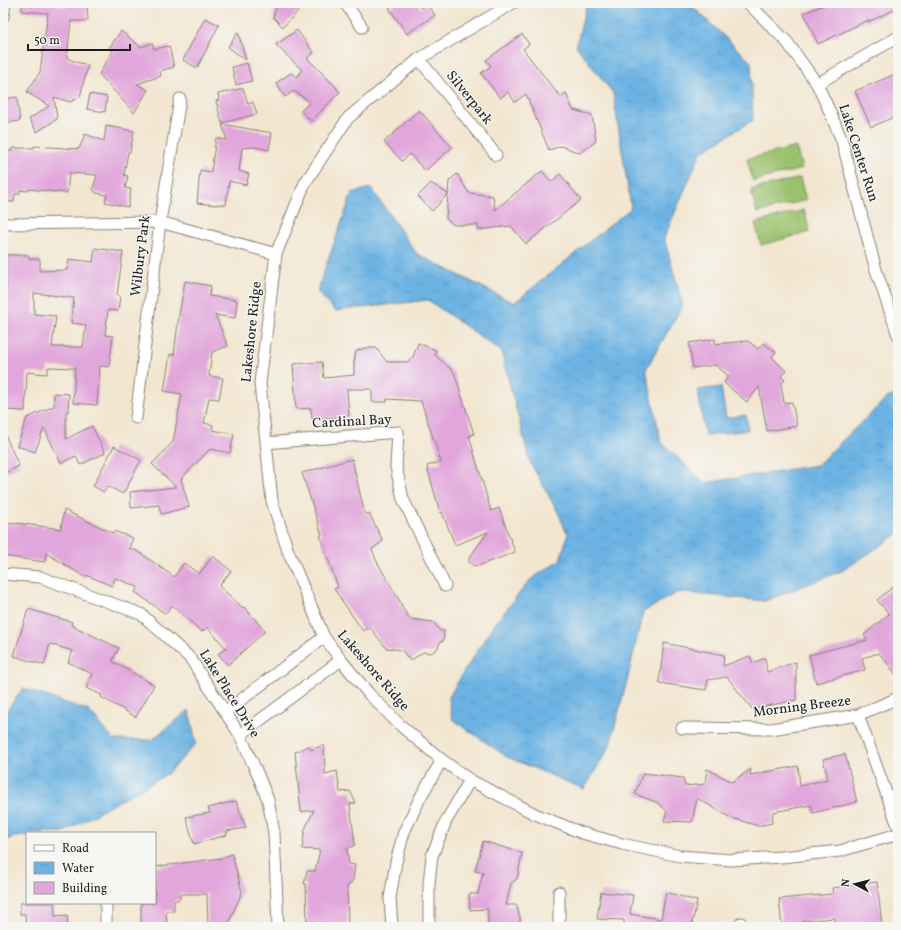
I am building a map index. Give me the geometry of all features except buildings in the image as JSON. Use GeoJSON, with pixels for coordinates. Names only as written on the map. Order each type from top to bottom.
{"type":"FeatureCollection","features":[{"type":"Feature","properties":{"kind":"street"},"geometry":{"type":"LineString","coordinates":[[3,18],[5,3]]}},
{"type":"Feature","properties":{"kind":"street"},"geometry":{"type":"LineString","coordinates":[[345,3],[362,27]]}},
{"type":"Feature","properties":{"kind":"street","name":"Lakeshore Ridge"},"geometry":{"type":"LineString","coordinates":[[513,3],[419,59],[348,118],[305,183],[276,254],[260,383],[272,501],[288,550],[324,637],[340,660],[369,694],[400,725],[442,760],[470,780],[535,814],[582,833],[622,844],[680,856],[731,860],[840,851],[898,834]]}},
{"type":"Feature","properties":{"kind":"street","name":"Lake Center Run"},"geometry":{"type":"LineString","coordinates":[[748,3],[787,42],[817,84],[830,112],[842,141],[876,270],[898,335]]}},
{"type":"Feature","properties":{"kind":"street"},"geometry":{"type":"LineString","coordinates":[[817,84],[898,37]]}},
{"type":"Feature","properties":{"kind":"street","name":"Silverpark"},"geometry":{"type":"LineString","coordinates":[[419,59],[496,155]]}},
{"type":"Feature","properties":{"kind":"street","name":"Wilbury Park"},"geometry":{"type":"LineString","coordinates":[[136,418],[160,222],[180,99]]}},
{"type":"Feature","properties":{"kind":"street"},"geometry":{"type":"LineString","coordinates":[[3,224],[160,222],[276,254]]}},
{"type":"Feature","properties":{"kind":"street","name":"Cardinal Bay"},"geometry":{"type":"LineString","coordinates":[[266,443],[398,432],[396,467],[404,498],[445,586]]}},
{"type":"Feature","properties":{"kind":"street","name":"Lake Place Drive"},"geometry":{"type":"LineString","coordinates":[[3,574],[40,577],[141,614],[190,658],[240,735],[268,800],[274,833],[278,927]]}},
{"type":"Feature","properties":{"kind":"street"},"geometry":{"type":"LineString","coordinates":[[225,712],[324,637]]}},
{"type":"Feature","properties":{"kind":"street"},"geometry":{"type":"LineString","coordinates":[[240,735],[340,660]]}},
{"type":"Feature","properties":{"kind":"street","name":"Morning Breeze"},"geometry":{"type":"LineString","coordinates":[[682,728],[772,729],[858,715],[898,698]]}},
{"type":"Feature","properties":{"kind":"street"},"geometry":{"type":"LineString","coordinates":[[858,715],[898,826]]}},
{"type":"Feature","properties":{"kind":"street"},"geometry":{"type":"LineString","coordinates":[[392,927],[390,898],[396,862],[404,832],[420,798],[442,760]]}},
{"type":"Feature","properties":{"kind":"street"},"geometry":{"type":"LineString","coordinates":[[429,927],[429,883],[432,856],[446,821],[470,780]]}},
{"type":"Feature","properties":{"kind":"street"},"geometry":{"type":"LineString","coordinates":[[559,892],[559,927]]}},
{"type":"Feature","properties":{"kind":"street"},"geometry":{"type":"LineString","coordinates":[[106,904],[106,927]]}},
{"type":"Feature","properties":{"kind":"green space"},"geometry":{"type":"Polygon","coordinates":[[[796,147],[802,169],[753,181],[747,159],[796,147]]]}},
{"type":"Feature","properties":{"kind":"green space"},"geometry":{"type":"Polygon","coordinates":[[[800,178],[806,200],[757,213],[751,190],[800,178]]]}},
{"type":"Feature","properties":{"kind":"green space"},"geometry":{"type":"Polygon","coordinates":[[[804,210],[810,232],[761,245],[755,223],[804,210]]]}},
{"type":"Feature","properties":{"kind":"water"},"geometry":{"type":"Polygon","coordinates":[[[587,3],[689,3],[751,62],[753,120],[701,152],[664,238],[683,305],[646,369],[661,442],[705,483],[817,465],[887,398],[898,392],[898,534],[842,571],[765,601],[678,592],[643,612],[627,681],[609,748],[584,789],[507,757],[452,719],[449,697],[465,670],[495,624],[530,580],[560,560],[568,534],[559,514],[530,462],[501,351],[428,300],[335,311],[317,291],[352,193],[371,188],[417,254],[514,303],[631,208],[613,93],[576,46],[587,3]]]}},
{"type":"Feature","properties":{"kind":"water"},"geometry":{"type":"Polygon","coordinates":[[[721,387],[726,418],[746,415],[748,430],[705,436],[698,390],[721,387]]]}},
{"type":"Feature","properties":{"kind":"water"},"geometry":{"type":"Polygon","coordinates":[[[23,688],[89,711],[114,740],[152,740],[189,710],[196,744],[167,774],[64,832],[26,832],[26,836],[13,837],[3,842],[3,716],[23,688]]]}}]}
